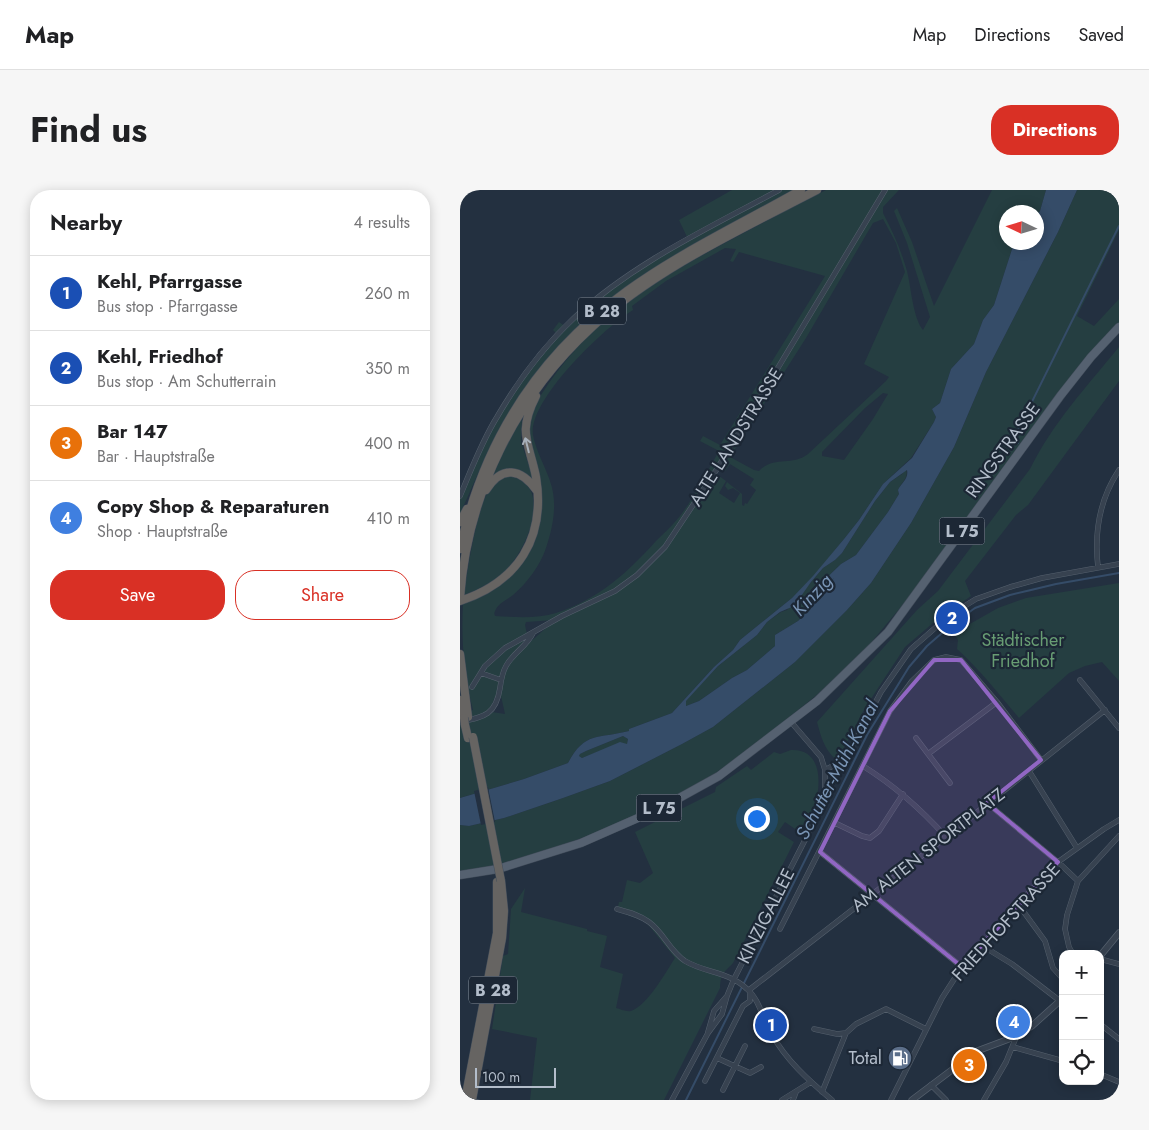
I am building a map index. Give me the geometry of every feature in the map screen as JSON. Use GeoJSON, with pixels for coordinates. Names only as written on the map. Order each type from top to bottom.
{"type":"FeatureCollection","features":[{"type":"Feature","properties":{"kind":"highway","name":"B 28"},"geometry":{"type":"LineString","coordinates":[[460,549],[472,501],[496,442],[523,396],[557,353],[588,322],[627,291],[668,264],[801,190]]}},
{"type":"Feature","properties":{"kind":"highway","name":"B 28"},"geometry":{"type":"LineString","coordinates":[[460,599],[465,557],[480,495],[493,463],[514,423],[548,375],[591,328],[632,295],[680,264],[817,190]]}},
{"type":"Feature","properties":{"kind":"highway"},"geometry":{"type":"LineString","coordinates":[[460,599],[480,593],[508,574],[526,551],[531,540],[538,515],[538,493],[525,438],[526,424],[534,399],[548,375]]}},
{"type":"Feature","properties":{"kind":"highway","name":"B 28"},"geometry":{"type":"LineString","coordinates":[[480,495],[497,476],[514,472],[527,478],[538,493]]}},
{"type":"Feature","properties":{"kind":"highway"},"geometry":{"type":"LineString","coordinates":[[460,522],[472,501]]}},
{"type":"Feature","properties":{"kind":"highway","name":"B 28"},"geometry":{"type":"LineString","coordinates":[[460,654],[465,721]]}},
{"type":"Feature","properties":{"kind":"highway","name":"B 28"},"geometry":{"type":"LineString","coordinates":[[460,705],[470,738],[504,910],[502,938],[472,1100]]}},
{"type":"Feature","properties":{"kind":"highway","name":"B 28"},"geometry":{"type":"LineString","coordinates":[[465,1100],[497,934],[499,882]]}},
{"type":"Feature","properties":{"kind":"main road","name":"RINGSTRASSE"},"geometry":{"type":"LineString","coordinates":[[791,722],[817,701],[888,632],[1061,395],[1091,357],[1119,327]]}},
{"type":"Feature","properties":{"kind":"main road","name":"L 75"},"geometry":{"type":"LineString","coordinates":[[460,875],[498,869],[580,843],[654,811],[719,776],[791,722]]}},
{"type":"Feature","properties":{"kind":"street"},"geometry":{"type":"LineString","coordinates":[[460,496],[496,419],[515,388],[541,354],[574,318],[616,285],[656,258],[779,190]]}},
{"type":"Feature","properties":{"kind":"street","name":"ALTE LANDSTRASSE"},"geometry":{"type":"LineString","coordinates":[[472,687],[491,659],[504,648],[562,616],[615,591],[637,575],[665,547],[717,469],[884,190]]}},
{"type":"Feature","properties":{"kind":"street"},"geometry":{"type":"LineString","coordinates":[[1098,567],[1096,541],[1098,521],[1108,491],[1119,470]]}},
{"type":"Feature","properties":{"kind":"street"},"geometry":{"type":"LineString","coordinates":[[825,770],[840,762],[848,754],[881,692],[911,649],[950,615],[976,600],[1010,587],[1042,578],[1119,564]]}},
{"type":"Feature","properties":{"kind":"street"},"geometry":{"type":"LineString","coordinates":[[465,721],[490,712],[497,702],[506,666],[532,637],[534,632]]}},
{"type":"Feature","properties":{"kind":"street"},"geometry":{"type":"LineString","coordinates":[[780,930],[892,709],[912,681],[934,660],[946,657],[961,660],[997,702],[1041,760]]}},
{"type":"Feature","properties":{"kind":"street"},"geometry":{"type":"LineString","coordinates":[[481,673],[501,680]]}},
{"type":"Feature","properties":{"kind":"street"},"geometry":{"type":"LineString","coordinates":[[1080,680],[1119,728]]}},
{"type":"Feature","properties":{"kind":"street"},"geometry":{"type":"LineString","coordinates":[[928,754],[997,702]]}},
{"type":"Feature","properties":{"kind":"street","name":"AM ALTEN SPORTPLATZ"},"geometry":{"type":"LineString","coordinates":[[749,990],[946,837],[1105,710]]}},
{"type":"Feature","properties":{"kind":"street","name":"KINZIGALLEE"},"geometry":{"type":"LineString","coordinates":[[672,1100],[708,1033],[722,1014],[726,996],[734,979],[818,813],[825,789],[825,770],[818,752],[791,722]]}},
{"type":"Feature","properties":{"kind":"street"},"geometry":{"type":"LineString","coordinates":[[916,738],[950,784]]}},
{"type":"Feature","properties":{"kind":"street"},"geometry":{"type":"LineString","coordinates":[[863,766],[904,794],[923,811],[946,837]]}},
{"type":"Feature","properties":{"kind":"street"},"geometry":{"type":"LineString","coordinates":[[1029,771],[1077,848]]}},
{"type":"Feature","properties":{"kind":"street"},"geometry":{"type":"LineString","coordinates":[[835,823],[870,838],[879,831],[904,794]]}},
{"type":"Feature","properties":{"kind":"street"},"geometry":{"type":"LineString","coordinates":[[987,803],[1078,881]]}},
{"type":"Feature","properties":{"kind":"street","name":"FRIEDHOFSTRASSE"},"geometry":{"type":"LineString","coordinates":[[891,1100],[942,998],[962,967],[1058,862],[1119,820]]}},
{"type":"Feature","properties":{"kind":"street"},"geometry":{"type":"LineString","coordinates":[[1071,950],[1065,929],[1067,915],[1078,881],[1119,836]]}},
{"type":"Feature","properties":{"kind":"street"},"geometry":{"type":"LineString","coordinates":[[820,852],[962,967]]}},
{"type":"Feature","properties":{"kind":"street"},"geometry":{"type":"LineString","coordinates":[[1018,904],[1045,941],[1053,968],[1059,975]]}},
{"type":"Feature","properties":{"kind":"street","name":"KINZIGALLEE"},"geometry":{"type":"LineString","coordinates":[[617,909],[643,918],[651,923],[672,950],[684,960],[734,979]]}},
{"type":"Feature","properties":{"kind":"street"},"geometry":{"type":"LineString","coordinates":[[1104,952],[1119,932]]}},
{"type":"Feature","properties":{"kind":"street"},"geometry":{"type":"LineString","coordinates":[[981,945],[1012,964],[1059,999]]}},
{"type":"Feature","properties":{"kind":"street"},"geometry":{"type":"LineString","coordinates":[[1104,958],[1119,964]]}},
{"type":"Feature","properties":{"kind":"street"},"geometry":{"type":"LineString","coordinates":[[734,979],[749,990],[783,1052],[810,1082],[832,1100]]}},
{"type":"Feature","properties":{"kind":"street"},"geometry":{"type":"LineString","coordinates":[[705,1081],[743,1006],[750,1001],[749,990]]}},
{"type":"Feature","properties":{"kind":"street","name":"KINZIGALLEE"},"geometry":{"type":"LineString","coordinates":[[708,1033],[714,1011],[726,996]]}},
{"type":"Feature","properties":{"kind":"street"},"geometry":{"type":"LineString","coordinates":[[912,1100],[977,1051],[1017,1035],[1040,1020],[1059,1002]]}},
{"type":"Feature","properties":{"kind":"street"},"geometry":{"type":"LineString","coordinates":[[822,1092],[846,1033],[856,1024],[886,1009],[926,1029]]}},
{"type":"Feature","properties":{"kind":"street"},"geometry":{"type":"LineString","coordinates":[[1104,1027],[1119,1039]]}},
{"type":"Feature","properties":{"kind":"street"},"geometry":{"type":"LineString","coordinates":[[814,1029],[838,1034],[846,1033]]}},
{"type":"Feature","properties":{"kind":"street"},"geometry":{"type":"LineString","coordinates":[[984,1100],[1006,1062],[1017,1035]]}},
{"type":"Feature","properties":{"kind":"street"},"geometry":{"type":"LineString","coordinates":[[724,1090],[745,1046]]}},
{"type":"Feature","properties":{"kind":"street"},"geometry":{"type":"LineString","coordinates":[[1013,1047],[1059,1060]]}},
{"type":"Feature","properties":{"kind":"street"},"geometry":{"type":"LineString","coordinates":[[717,1058],[750,1073],[761,1067]]}},
{"type":"Feature","properties":{"kind":"street"},"geometry":{"type":"LineString","coordinates":[[1104,1076],[1119,1082]]}},
{"type":"Feature","properties":{"kind":"street"},"geometry":{"type":"LineString","coordinates":[[782,1100],[810,1082]]}},
{"type":"Feature","properties":{"kind":"street"},"geometry":{"type":"LineString","coordinates":[[931,1085],[946,1100]]}},
{"type":"Feature","properties":{"kind":"street"},"geometry":{"type":"LineString","coordinates":[[793,1100],[796,1092]]}},
{"type":"Feature","properties":{"kind":"highlighted area"},"geometry":{"type":"Polygon","coordinates":[[[934,660],[961,660],[1041,760],[987,803],[1058,862],[962,967],[820,852],[890,711],[934,660]]]}},
{"type":"Feature","properties":{"kind":"green space"},"geometry":{"type":"Polygon","coordinates":[[[732,190],[795,190],[678,254],[607,302],[574,331],[544,363],[508,412],[493,440],[460,514],[460,497],[479,453],[515,389],[558,335],[553,330],[559,322],[566,327],[616,285],[688,239],[679,220],[732,190]]]}},
{"type":"Feature","properties":{"kind":"green space"},"geometry":{"type":"Polygon","coordinates":[[[826,190],[899,190],[883,207],[883,213],[902,256],[917,318],[923,330],[930,317],[907,243],[894,211],[897,208],[912,242],[934,306],[992,190],[1046,190],[1042,205],[999,205],[999,250],[1012,250],[994,305],[983,320],[974,344],[951,369],[940,403],[932,409],[936,417],[934,422],[911,458],[883,484],[859,520],[814,576],[792,598],[740,640],[733,650],[713,668],[672,713],[629,729],[629,731],[593,738],[580,746],[568,763],[524,779],[460,798],[460,714],[473,710],[464,658],[463,604],[483,595],[500,584],[526,556],[535,539],[540,520],[541,500],[539,478],[530,436],[531,417],[535,407],[559,369],[600,325],[646,289],[697,258],[826,190]],[[883,219],[873,223],[806,338],[730,457],[759,471],[771,463],[802,458],[889,377],[864,364],[905,272],[896,243],[883,219]],[[725,248],[666,281],[632,306],[633,310],[620,319],[588,348],[555,385],[543,403],[535,420],[533,435],[538,453],[548,475],[554,498],[551,532],[537,568],[513,595],[497,607],[495,616],[526,617],[549,615],[586,600],[599,593],[623,574],[671,526],[691,500],[719,451],[700,441],[703,436],[720,445],[825,276],[739,252],[733,262],[730,261],[736,249],[725,248]],[[883,393],[865,408],[822,452],[822,456],[844,460],[888,394],[883,393]],[[730,464],[725,471],[717,469],[715,473],[726,481],[719,493],[734,503],[740,493],[733,488],[728,490],[725,486],[727,482],[742,494],[742,505],[744,506],[756,490],[750,485],[754,479],[730,464]],[[555,620],[526,622],[529,643],[555,620]],[[501,696],[495,697],[490,709],[492,712],[505,714],[501,696]]]}},
{"type":"Feature","properties":{"kind":"green space"},"geometry":{"type":"Polygon","coordinates":[[[1077,190],[1119,190],[1119,230],[1077,316],[1094,326],[1119,299],[1119,324],[910,596],[869,645],[818,694],[747,751],[690,788],[639,814],[593,834],[511,863],[460,871],[460,825],[469,826],[504,818],[610,781],[713,727],[795,662],[847,610],[871,583],[911,523],[954,447],[986,372],[1058,232],[1077,190]]]}},
{"type":"Feature","properties":{"kind":"green space"},"geometry":{"type":"Polygon","coordinates":[[[1119,347],[1119,381],[1028,505],[1016,515],[965,581],[971,596],[933,623],[905,647],[865,708],[841,754],[835,759],[823,742],[817,722],[917,610],[938,591],[1030,469],[1059,421],[1119,347]]]}},
{"type":"Feature","properties":{"kind":"green space"},"geometry":{"type":"Polygon","coordinates":[[[522,416],[521,442],[535,484],[525,474],[516,470],[493,475],[499,459],[522,416]]]}},
{"type":"Feature","properties":{"kind":"green space"},"geometry":{"type":"Polygon","coordinates":[[[906,469],[906,475],[898,490],[899,494],[888,512],[856,555],[841,564],[815,589],[838,573],[821,596],[807,607],[805,614],[798,621],[775,635],[775,646],[747,670],[699,701],[686,706],[685,701],[718,666],[757,635],[767,622],[787,610],[823,568],[842,553],[875,501],[890,482],[906,469]]]}},
{"type":"Feature","properties":{"kind":"green space"},"geometry":{"type":"Polygon","coordinates":[[[508,476],[523,481],[531,491],[534,504],[533,519],[528,534],[513,562],[504,572],[485,585],[464,595],[474,536],[483,503],[494,483],[508,476]]]}},
{"type":"Feature","properties":{"kind":"green space","name":"Städtischer Friedhof"},"geometry":{"type":"Polygon","coordinates":[[[1119,583],[1119,681],[1102,662],[1085,666],[1069,673],[1019,718],[957,649],[958,640],[954,633],[998,608],[1026,598],[1119,583]]]}},
{"type":"Feature","properties":{"kind":"green space"},"geometry":{"type":"Polygon","coordinates":[[[623,736],[628,739],[627,744],[620,743],[582,758],[579,756],[586,751],[623,736]]]}},
{"type":"Feature","properties":{"kind":"green space"},"geometry":{"type":"Polygon","coordinates":[[[791,750],[804,752],[813,759],[817,770],[817,797],[813,811],[801,833],[785,822],[778,832],[794,842],[733,963],[722,976],[720,988],[664,1100],[530,1100],[537,1038],[492,1029],[503,956],[508,954],[511,909],[525,888],[521,912],[607,936],[600,967],[623,974],[616,1008],[631,1011],[637,1008],[650,996],[675,958],[646,922],[617,911],[619,902],[622,902],[627,880],[640,883],[653,873],[635,832],[715,792],[716,787],[747,766],[751,770],[774,752],[780,754],[791,750]]]}},
{"type":"Feature","properties":{"kind":"water"},"geometry":{"type":"Polygon","coordinates":[[[1046,190],[1077,190],[1058,232],[986,372],[954,447],[911,523],[871,583],[847,610],[795,662],[713,727],[610,781],[504,818],[469,826],[460,825],[460,798],[524,779],[568,763],[580,746],[593,738],[629,731],[629,729],[672,713],[714,667],[733,650],[740,640],[792,598],[844,539],[883,484],[912,458],[934,422],[936,417],[932,409],[940,403],[951,369],[974,344],[983,320],[994,305],[1012,250],[1044,250],[1044,205],[1042,205],[1046,190]],[[907,470],[890,482],[875,501],[842,553],[823,568],[794,606],[780,612],[767,622],[757,635],[718,666],[686,701],[686,706],[699,701],[747,670],[775,646],[775,635],[798,621],[805,614],[810,602],[821,596],[834,578],[822,590],[816,592],[815,589],[841,564],[856,555],[888,512],[899,494],[898,490],[907,470]],[[623,736],[586,751],[579,756],[582,758],[620,742],[627,744],[628,739],[623,736]]]}},
{"type":"Feature","properties":{"kind":"pier"},"geometry":{"type":"Polygon","coordinates":[[[488,787],[495,822],[481,825],[474,791],[488,787]]]}},
{"type":"Feature","properties":{"kind":"waterway"},"geometry":{"type":"LineString","coordinates":[[1018,443],[1015,436],[1119,226]]}},
{"type":"Feature","properties":{"kind":"waterway","name":"Schutter-Mühl-Kanal"},"geometry":{"type":"LineString","coordinates":[[686,1100],[867,735],[909,667],[927,646],[975,608],[1010,595],[1056,584],[1119,573]]}},
{"type":"Feature","properties":{"kind":"place","name":"Kehl, Friedhof"},"geometry":{"type":"Point","coordinates":[952,618]}},
{"type":"Feature","properties":{"kind":"place","name":"Copy Shop & Reparaturen"},"geometry":{"type":"Point","coordinates":[1014,1022]}},
{"type":"Feature","properties":{"kind":"place","name":"Kehl, Pfarrgasse"},"geometry":{"type":"Point","coordinates":[771,1025]}},
{"type":"Feature","properties":{"kind":"place","name":"Total"},"geometry":{"type":"Point","coordinates":[900,1058]}},
{"type":"Feature","properties":{"kind":"place","name":"Bar 147"},"geometry":{"type":"Point","coordinates":[969,1065]}},
{"type":"Feature","properties":{"kind":"water label","name":"Kinzig"},"geometry":{"type":"Point","coordinates":[812,595]}}]}
